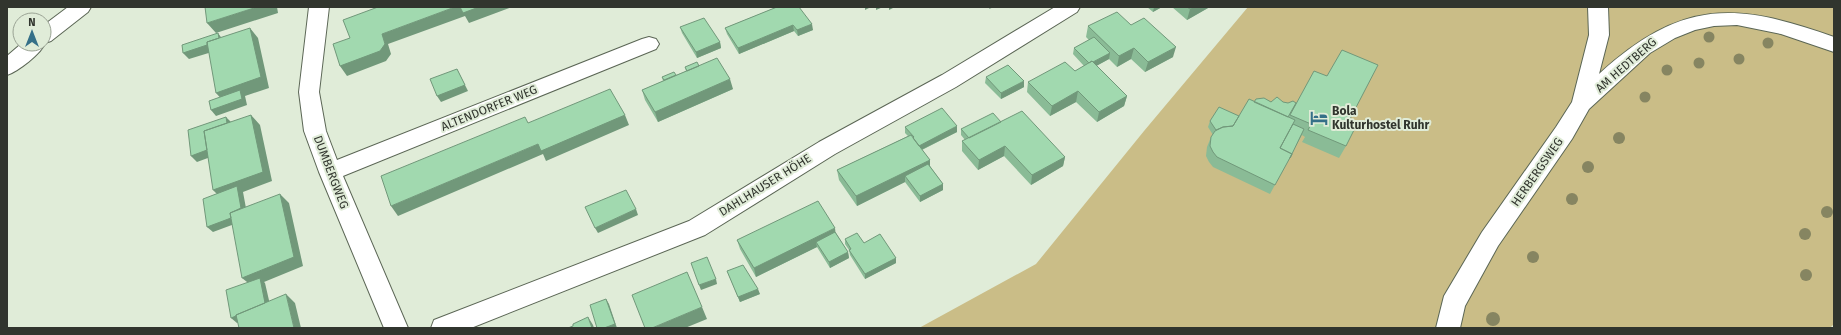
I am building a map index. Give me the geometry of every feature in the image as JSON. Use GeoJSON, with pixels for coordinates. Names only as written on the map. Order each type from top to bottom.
{"type":"FeatureCollection","features":[{"type":"Feature","properties":{"kind":"street"},"geometry":{"type":"LineString","coordinates":[[52,30],[81,7]]}},
{"type":"Feature","properties":{"kind":"street","name":"DUMBERGWEG"},"geometry":{"type":"LineString","coordinates":[[319,7],[309,92],[315,131],[330,172],[396,328]]}},
{"type":"Feature","properties":{"kind":"street","name":"DAHLHAUSER HÖHE"},"geometry":{"type":"LineString","coordinates":[[443,328],[697,228],[827,148],[949,81],[1070,7]]}},
{"type":"Feature","properties":{"kind":"street","name":"HERBERGSWEG"},"geometry":{"type":"LineString","coordinates":[[1448,328],[1453,304],[1490,239],[1564,133],[1582,104],[1599,35],[1598,7]]}},
{"type":"Feature","properties":{"kind":"street","name":"AM HEDTBERG"},"geometry":{"type":"LineString","coordinates":[[1582,104],[1642,49],[1668,32],[1694,20],[1722,17],[1755,19],[1794,30],[1834,45]]}},
{"type":"Feature","properties":{"kind":"street","name":"ALTENDORFER WEG"},"geometry":{"type":"LineString","coordinates":[[330,172],[649,44]]}},
{"type":"Feature","properties":{"kind":"street"},"geometry":{"type":"LineString","coordinates":[[7,67],[25,52]]}},
{"type":"Feature","properties":{"kind":"shaded area"},"geometry":{"type":"Polygon","coordinates":[[[1248,7],[1834,7],[1834,324],[1830,328],[919,328],[1036,264],[1144,131],[1248,7]]]}},
{"type":"Feature","properties":{"kind":"building"},"geometry":{"type":"Polygon","coordinates":[[[205,7],[257,7],[207,23],[205,7]]]}},
{"type":"Feature","properties":{"kind":"building"},"geometry":{"type":"Polygon","coordinates":[[[378,7],[455,7],[382,34],[385,44],[380,51],[340,66],[333,44],[350,38],[343,20],[378,7]]]}},
{"type":"Feature","properties":{"kind":"building"},"geometry":{"type":"Polygon","coordinates":[[[460,7],[479,7],[463,13],[460,7]]]}},
{"type":"Feature","properties":{"kind":"building"},"geometry":{"type":"Polygon","coordinates":[[[777,7],[799,7],[812,24],[797,30],[793,25],[738,48],[725,28],[777,7]]]}},
{"type":"Feature","properties":{"kind":"building"},"geometry":{"type":"Polygon","coordinates":[[[1117,12],[1131,25],[1144,18],[1176,47],[1148,62],[1134,48],[1119,56],[1088,26],[1117,12]]]}},
{"type":"Feature","properties":{"kind":"building"},"geometry":{"type":"Polygon","coordinates":[[[704,18],[720,42],[696,52],[680,27],[704,18]]]}},
{"type":"Feature","properties":{"kind":"building"},"geometry":{"type":"Polygon","coordinates":[[[250,28],[261,77],[216,93],[207,42],[250,28]]]}},
{"type":"Feature","properties":{"kind":"building"},"geometry":{"type":"Polygon","coordinates":[[[218,33],[219,38],[207,42],[207,45],[183,53],[182,45],[218,33]]]}},
{"type":"Feature","properties":{"kind":"building"},"geometry":{"type":"Polygon","coordinates":[[[1094,37],[1110,53],[1089,63],[1074,48],[1094,37]]]}},
{"type":"Feature","properties":{"kind":"building","name":"Bola Kulturhostel Ruhr"},"geometry":{"type":"Polygon","coordinates":[[[1342,50],[1378,65],[1350,119],[1358,122],[1346,146],[1308,130],[1311,124],[1290,115],[1314,71],[1327,76],[1342,50]]]}},
{"type":"Feature","properties":{"kind":"building"},"geometry":{"type":"Polygon","coordinates":[[[717,58],[730,79],[655,112],[642,90],[717,58]]]}},
{"type":"Feature","properties":{"kind":"building"},"geometry":{"type":"Polygon","coordinates":[[[1092,61],[1127,96],[1099,112],[1078,91],[1052,106],[1028,82],[1065,62],[1075,71],[1092,61]]]}},
{"type":"Feature","properties":{"kind":"building"},"geometry":{"type":"Polygon","coordinates":[[[697,62],[699,66],[687,71],[685,67],[697,62]]]}},
{"type":"Feature","properties":{"kind":"building"},"geometry":{"type":"Polygon","coordinates":[[[1008,65],[1024,81],[1001,93],[986,77],[1008,65]]]}},
{"type":"Feature","properties":{"kind":"building"},"geometry":{"type":"Polygon","coordinates":[[[457,69],[465,85],[437,96],[430,79],[457,69]]]}},
{"type":"Feature","properties":{"kind":"building"},"geometry":{"type":"Polygon","coordinates":[[[674,72],[676,75],[664,80],[662,77],[674,72]]]}},
{"type":"Feature","properties":{"kind":"building"},"geometry":{"type":"Polygon","coordinates":[[[610,89],[625,115],[541,151],[538,144],[391,206],[381,176],[525,117],[528,123],[610,89]]]}},
{"type":"Feature","properties":{"kind":"building"},"geometry":{"type":"Polygon","coordinates":[[[240,90],[242,99],[211,110],[209,101],[240,90]]]}},
{"type":"Feature","properties":{"kind":"building"},"geometry":{"type":"Polygon","coordinates":[[[1277,97],[1283,102],[1288,103],[1293,101],[1296,103],[1288,117],[1254,102],[1256,99],[1264,98],[1271,102],[1277,97]]]}},
{"type":"Feature","properties":{"kind":"building"},"geometry":{"type":"Polygon","coordinates":[[[1249,99],[1295,120],[1280,148],[1292,154],[1275,185],[1217,157],[1210,146],[1211,137],[1215,131],[1223,127],[1233,126],[1249,99]]]}},
{"type":"Feature","properties":{"kind":"building"},"geometry":{"type":"Polygon","coordinates":[[[1219,107],[1239,116],[1233,126],[1223,127],[1216,130],[1210,121],[1219,107]]]}},
{"type":"Feature","properties":{"kind":"building"},"geometry":{"type":"Polygon","coordinates":[[[942,108],[957,126],[919,146],[913,138],[914,137],[905,127],[942,108]]]}},
{"type":"Feature","properties":{"kind":"building"},"geometry":{"type":"Polygon","coordinates":[[[1022,111],[1065,157],[1032,175],[1005,146],[979,160],[962,141],[1022,111]]]}},
{"type":"Feature","properties":{"kind":"building"},"geometry":{"type":"Polygon","coordinates":[[[993,113],[1001,122],[969,138],[961,129],[993,113]]]}},
{"type":"Feature","properties":{"kind":"building"},"geometry":{"type":"Polygon","coordinates":[[[251,115],[263,172],[213,190],[204,131],[251,115]]]}},
{"type":"Feature","properties":{"kind":"building"},"geometry":{"type":"Polygon","coordinates":[[[226,117],[227,123],[204,131],[207,150],[191,156],[188,130],[226,117]]]}},
{"type":"Feature","properties":{"kind":"building"},"geometry":{"type":"Polygon","coordinates":[[[1293,124],[1304,129],[1292,154],[1280,148],[1293,124]]]}},
{"type":"Feature","properties":{"kind":"building"},"geometry":{"type":"Polygon","coordinates":[[[911,135],[930,160],[856,196],[837,170],[911,135]]]}},
{"type":"Feature","properties":{"kind":"building"},"geometry":{"type":"Polygon","coordinates":[[[928,164],[943,184],[920,196],[905,176],[928,164]]]}},
{"type":"Feature","properties":{"kind":"building"},"geometry":{"type":"Polygon","coordinates":[[[237,186],[241,208],[230,213],[231,218],[207,227],[203,199],[237,186]]]}},
{"type":"Feature","properties":{"kind":"building"},"geometry":{"type":"Polygon","coordinates":[[[626,190],[636,209],[595,228],[585,207],[626,190]]]}},
{"type":"Feature","properties":{"kind":"building"},"geometry":{"type":"Polygon","coordinates":[[[280,194],[294,257],[242,278],[230,213],[280,194]]]}},
{"type":"Feature","properties":{"kind":"building"},"geometry":{"type":"Polygon","coordinates":[[[818,201],[835,228],[754,268],[737,240],[818,201]]]}},
{"type":"Feature","properties":{"kind":"building"},"geometry":{"type":"Polygon","coordinates":[[[835,232],[848,252],[829,262],[816,242],[835,232]]]}},
{"type":"Feature","properties":{"kind":"building"},"geometry":{"type":"Polygon","coordinates":[[[857,233],[864,243],[880,234],[896,258],[865,274],[849,250],[851,249],[845,239],[857,233]]]}},
{"type":"Feature","properties":{"kind":"building"},"geometry":{"type":"Polygon","coordinates":[[[707,257],[716,279],[699,285],[691,263],[707,257]]]}},
{"type":"Feature","properties":{"kind":"building"},"geometry":{"type":"Polygon","coordinates":[[[743,265],[758,289],[738,297],[727,271],[743,265]]]}},
{"type":"Feature","properties":{"kind":"building"},"geometry":{"type":"Polygon","coordinates":[[[687,272],[702,307],[652,328],[645,328],[632,295],[687,272]]]}},
{"type":"Feature","properties":{"kind":"building"},"geometry":{"type":"Polygon","coordinates":[[[260,278],[265,303],[231,318],[226,290],[260,278]]]}},
{"type":"Feature","properties":{"kind":"building"},"geometry":{"type":"Polygon","coordinates":[[[286,294],[294,328],[239,328],[236,315],[286,294]]]}},
{"type":"Feature","properties":{"kind":"building"},"geometry":{"type":"Polygon","coordinates":[[[606,299],[615,324],[604,328],[597,328],[590,305],[606,299]]]}},
{"type":"Feature","properties":{"kind":"building"},"geometry":{"type":"Polygon","coordinates":[[[588,317],[592,328],[568,328],[573,326],[573,324],[588,317]]]}},
{"type":"Feature","properties":{"kind":"place","name":"Bola Kulturhostel Ruhr"},"geometry":{"type":"Point","coordinates":[1319,118]}}]}
